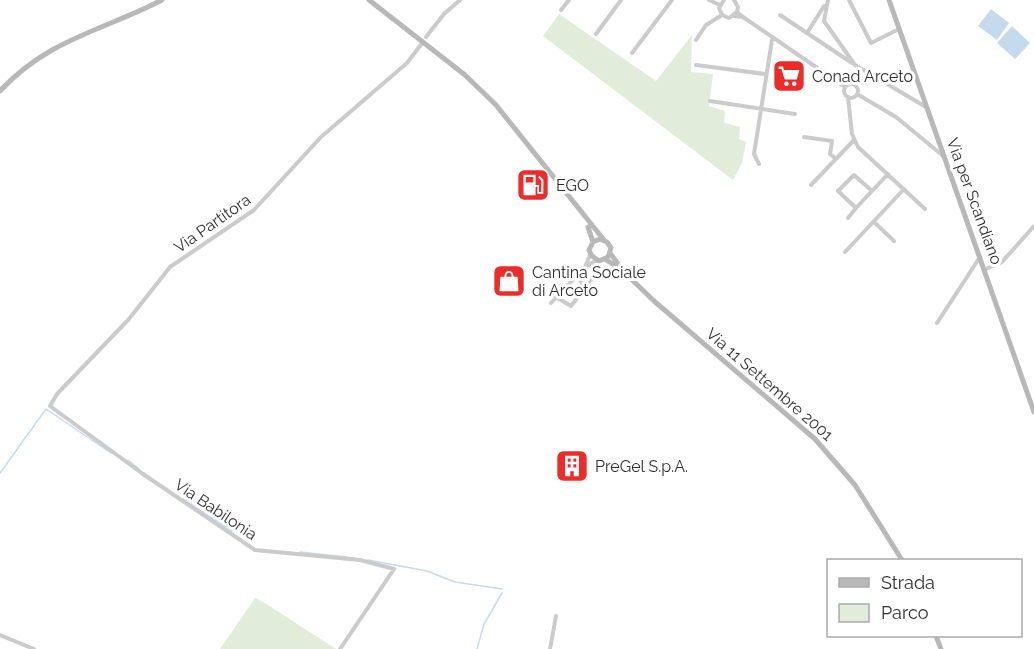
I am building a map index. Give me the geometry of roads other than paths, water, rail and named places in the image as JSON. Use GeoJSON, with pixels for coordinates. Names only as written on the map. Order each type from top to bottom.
{"type":"FeatureCollection","features":[{"type":"Feature","properties":{"kind":"main road"},"geometry":{"type":"LineString","coordinates":[[0,92],[28,65],[67,40],[162,0]]}},
{"type":"Feature","properties":{"kind":"main road","name":"Via 11 Settembre 2001"},"geometry":{"type":"LineString","coordinates":[[369,0],[425,39],[510,119],[585,220],[610,247],[610,253],[624,272],[670,316],[815,439],[855,485],[901,559]]}},
{"type":"Feature","properties":{"kind":"main road","name":"Via per Scandiano"},"geometry":{"type":"LineString","coordinates":[[889,0],[986,269],[1034,412]]}},
{"type":"Feature","properties":{"kind":"main road","name":"Via 11 Settembre 2001"},"geometry":{"type":"LineString","coordinates":[[585,220],[593,242]]}},
{"type":"Feature","properties":{"kind":"main road"},"geometry":{"type":"LineString","coordinates":[[604,240],[593,242],[590,255],[597,260],[604,260],[610,253]]}},
{"type":"Feature","properties":{"kind":"main road","name":"Via 11 Settembre 2001"},"geometry":{"type":"LineString","coordinates":[[604,260],[624,272]]}},
{"type":"Feature","properties":{"kind":"street","name":"Via Partitora"},"geometry":{"type":"LineString","coordinates":[[50,408],[57,394],[129,319],[170,267],[254,210],[321,137],[407,63],[444,14],[460,0]]}},
{"type":"Feature","properties":{"kind":"street"},"geometry":{"type":"LineString","coordinates":[[561,10],[569,0]]}},
{"type":"Feature","properties":{"kind":"street"},"geometry":{"type":"LineString","coordinates":[[596,34],[621,0]]}},
{"type":"Feature","properties":{"kind":"street"},"geometry":{"type":"LineString","coordinates":[[632,53],[672,0]]}},
{"type":"Feature","properties":{"kind":"street"},"geometry":{"type":"LineString","coordinates":[[709,0],[720,5]]}},
{"type":"Feature","properties":{"kind":"street"},"geometry":{"type":"LineString","coordinates":[[722,15],[720,5],[724,0]]}},
{"type":"Feature","properties":{"kind":"street"},"geometry":{"type":"LineString","coordinates":[[734,0],[738,7],[735,14]]}},
{"type":"Feature","properties":{"kind":"street"},"geometry":{"type":"LineString","coordinates":[[849,0],[871,43],[899,29]]}},
{"type":"Feature","properties":{"kind":"street"},"geometry":{"type":"LineString","coordinates":[[807,33],[827,2]]}},
{"type":"Feature","properties":{"kind":"street"},"geometry":{"type":"LineString","coordinates":[[827,2],[824,21],[855,65]]}},
{"type":"Feature","properties":{"kind":"street"},"geometry":{"type":"LineString","coordinates":[[696,40],[706,25],[722,15],[735,14],[743,17],[772,40],[845,87]]}},
{"type":"Feature","properties":{"kind":"street"},"geometry":{"type":"LineString","coordinates":[[780,15],[861,69],[927,108]]}},
{"type":"Feature","properties":{"kind":"street"},"geometry":{"type":"LineString","coordinates":[[759,164],[754,154],[772,40]]}},
{"type":"Feature","properties":{"kind":"street"},"geometry":{"type":"LineString","coordinates":[[696,65],[765,74]]}},
{"type":"Feature","properties":{"kind":"street"},"geometry":{"type":"LineString","coordinates":[[845,87],[854,84],[861,69]]}},
{"type":"Feature","properties":{"kind":"street"},"geometry":{"type":"LineString","coordinates":[[854,84],[858,88],[857,94]]}},
{"type":"Feature","properties":{"kind":"street"},"geometry":{"type":"LineString","coordinates":[[845,87],[844,94],[848,97],[854,140],[925,209]]}},
{"type":"Feature","properties":{"kind":"street"},"geometry":{"type":"LineString","coordinates":[[848,97],[857,94],[896,117],[945,158]]}},
{"type":"Feature","properties":{"kind":"street"},"geometry":{"type":"LineString","coordinates":[[710,101],[795,114]]}},
{"type":"Feature","properties":{"kind":"street"},"geometry":{"type":"LineString","coordinates":[[927,141],[936,134]]}},
{"type":"Feature","properties":{"kind":"street"},"geometry":{"type":"LineString","coordinates":[[804,137],[832,141],[830,154],[836,159]]}},
{"type":"Feature","properties":{"kind":"street"},"geometry":{"type":"LineString","coordinates":[[811,185],[854,140]]}},
{"type":"Feature","properties":{"kind":"street"},"geometry":{"type":"LineString","coordinates":[[848,218],[888,174]]}},
{"type":"Feature","properties":{"kind":"street"},"geometry":{"type":"LineString","coordinates":[[856,208],[838,191],[854,175],[872,191]]}},
{"type":"Feature","properties":{"kind":"street"},"geometry":{"type":"LineString","coordinates":[[845,252],[904,189]]}},
{"type":"Feature","properties":{"kind":"street"},"geometry":{"type":"LineString","coordinates":[[874,222],[894,240]]}},
{"type":"Feature","properties":{"kind":"street"},"geometry":{"type":"LineString","coordinates":[[986,269],[1002,262],[1034,226]]}},
{"type":"Feature","properties":{"kind":"street"},"geometry":{"type":"LineString","coordinates":[[551,303],[577,277],[585,267],[590,255]]}},
{"type":"Feature","properties":{"kind":"street"},"geometry":{"type":"LineString","coordinates":[[937,323],[981,257]]}},
{"type":"Feature","properties":{"kind":"street"},"geometry":{"type":"LineString","coordinates":[[585,267],[597,260]]}},
{"type":"Feature","properties":{"kind":"street"},"geometry":{"type":"LineString","coordinates":[[577,277],[585,286]]}},
{"type":"Feature","properties":{"kind":"street"},"geometry":{"type":"LineString","coordinates":[[556,297],[571,306],[593,277]]}},
{"type":"Feature","properties":{"kind":"street"},"geometry":{"type":"LineString","coordinates":[[1031,404],[1034,394]]}},
{"type":"Feature","properties":{"kind":"street","name":"Via Babilonia"},"geometry":{"type":"LineString","coordinates":[[50,408],[255,550],[360,560],[394,569],[340,649]]}},
{"type":"Feature","properties":{"kind":"street"},"geometry":{"type":"LineString","coordinates":[[550,649],[556,616]]}},
{"type":"Feature","properties":{"kind":"street"},"geometry":{"type":"LineString","coordinates":[[0,635],[34,649]]}},
{"type":"Feature","properties":{"kind":"water"},"geometry":{"type":"Polygon","coordinates":[[[991,9],[1009,23],[997,40],[978,26],[991,9]]]}},
{"type":"Feature","properties":{"kind":"water"},"geometry":{"type":"Polygon","coordinates":[[[1012,26],[1030,43],[1015,59],[997,43],[1012,26]]]}},
{"type":"Feature","properties":{"kind":"waterway"},"geometry":{"type":"LineString","coordinates":[[0,473],[46,409],[111,453]]}},
{"type":"Feature","properties":{"kind":"waterway"},"geometry":{"type":"LineString","coordinates":[[128,460],[139,469]]}},
{"type":"Feature","properties":{"kind":"waterway"},"geometry":{"type":"LineString","coordinates":[[183,499],[232,531]]}},
{"type":"Feature","properties":{"kind":"waterway"},"geometry":{"type":"LineString","coordinates":[[300,552],[355,558]]}},
{"type":"Feature","properties":{"kind":"waterway"},"geometry":{"type":"LineString","coordinates":[[368,560],[427,571],[455,582],[502,589]]}},
{"type":"Feature","properties":{"kind":"waterway"},"geometry":{"type":"LineString","coordinates":[[477,649],[484,624],[502,593]]}},
{"type":"Feature","properties":{"kind":"place","name":"Conad Arceto"},"geometry":{"type":"Point","coordinates":[789,76]}},
{"type":"Feature","properties":{"kind":"place","name":"EGO"},"geometry":{"type":"Point","coordinates":[533,185]}},
{"type":"Feature","properties":{"kind":"place","name":"Cantina Sociale di Arceto"},"geometry":{"type":"Point","coordinates":[509,281]}},
{"type":"Feature","properties":{"kind":"place","name":"PreGel S.p.A."},"geometry":{"type":"Point","coordinates":[572,466]}}]}
